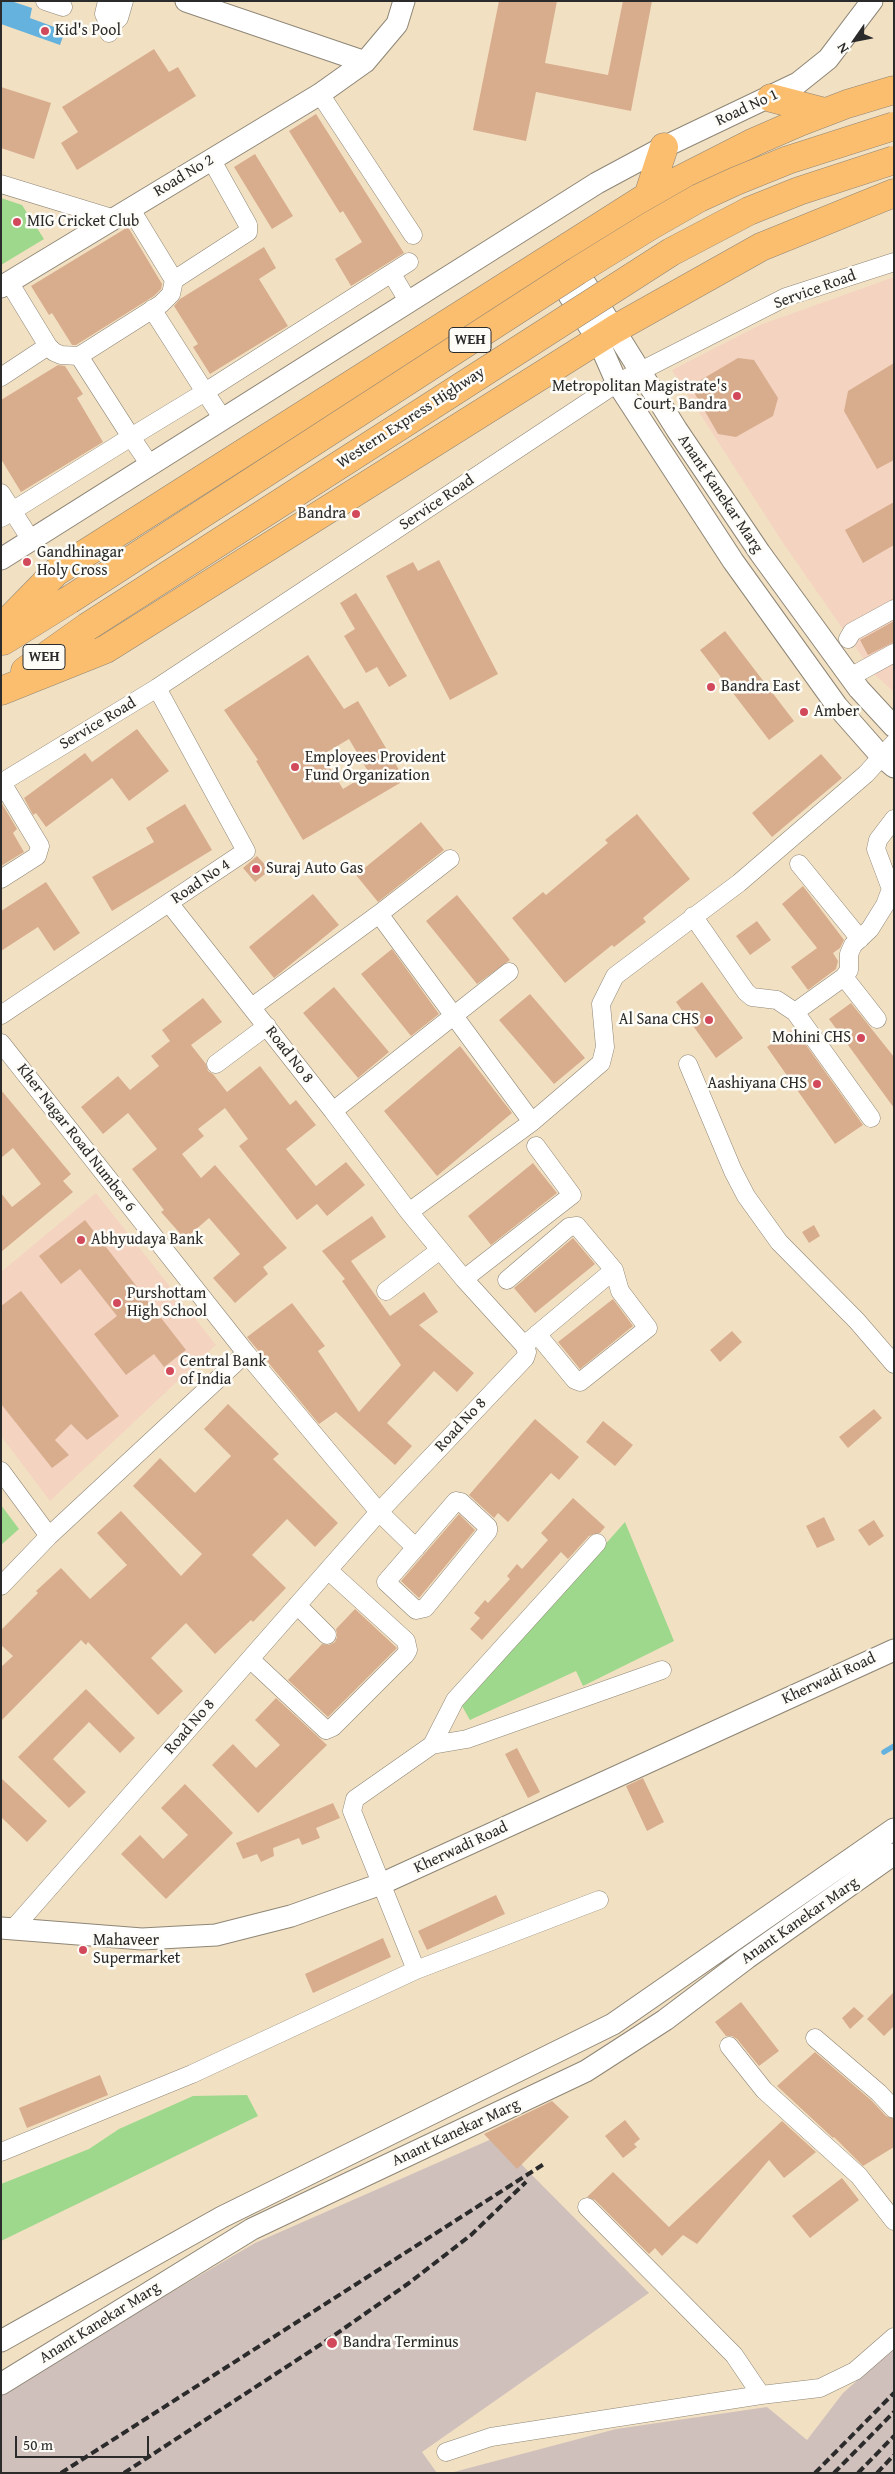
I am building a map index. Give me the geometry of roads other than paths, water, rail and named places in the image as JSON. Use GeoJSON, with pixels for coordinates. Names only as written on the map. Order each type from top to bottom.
{"type":"FeatureCollection","features":[{"type":"Feature","properties":{"kind":"highway"},"geometry":{"type":"LineString","coordinates":[[1,628],[56,572],[648,196],[754,142],[826,112],[894,90]]}},
{"type":"Feature","properties":{"kind":"highway"},"geometry":{"type":"LineString","coordinates":[[771,98],[826,112]]}},
{"type":"Feature","properties":{"kind":"highway","name":"Western Express Highway"},"geometry":{"type":"LineString","coordinates":[[1,642],[69,600],[577,271],[658,221],[736,181],[788,160],[894,126]]}},
{"type":"Feature","properties":{"kind":"highway"},"geometry":{"type":"LineString","coordinates":[[648,196],[664,147]]}},
{"type":"Feature","properties":{"kind":"highway","name":"Western Express Highway"},"geometry":{"type":"LineString","coordinates":[[1,689],[87,627],[671,252],[749,211],[799,191],[894,160]]}},
{"type":"Feature","properties":{"kind":"highway"},"geometry":{"type":"LineString","coordinates":[[1,689],[106,650],[606,335],[761,246],[894,193]]}},
{"type":"Feature","properties":{"kind":"street"},"geometry":{"type":"LineString","coordinates":[[45,1],[63,7]]}},
{"type":"Feature","properties":{"kind":"street"},"geometry":{"type":"LineString","coordinates":[[107,1],[104,14],[109,30],[119,18],[124,1]]}},
{"type":"Feature","properties":{"kind":"street"},"geometry":{"type":"LineString","coordinates":[[186,1],[365,62]]}},
{"type":"Feature","properties":{"kind":"street","name":"Road No 2"},"geometry":{"type":"LineString","coordinates":[[5,284],[320,94],[365,62],[397,24],[404,1]]}},
{"type":"Feature","properties":{"kind":"street","name":"Road No 1"},"geometry":{"type":"LineString","coordinates":[[408,301],[597,182],[664,147],[798,84],[828,60],[872,1]]}},
{"type":"Feature","properties":{"kind":"street"},"geometry":{"type":"LineString","coordinates":[[320,94],[413,235]]}},
{"type":"Feature","properties":{"kind":"street"},"geometry":{"type":"LineString","coordinates":[[5,284],[54,352],[61,355],[79,356],[152,310],[171,294],[174,280],[248,232],[248,225],[211,160]]}},
{"type":"Feature","properties":{"kind":"street"},"geometry":{"type":"LineString","coordinates":[[1,184],[121,213],[174,280]]}},
{"type":"Feature","properties":{"kind":"street","name":"Anant Kanekar Marg"},"geometry":{"type":"LineString","coordinates":[[555,254],[606,335],[642,371],[677,430],[760,554],[850,677],[894,726]]}},
{"type":"Feature","properties":{"kind":"street"},"geometry":{"type":"LineString","coordinates":[[7,514],[205,392],[409,262]]}},
{"type":"Feature","properties":{"kind":"street","name":"Service Road"},"geometry":{"type":"LineString","coordinates":[[4,790],[617,384],[786,298],[894,262]]}},
{"type":"Feature","properties":{"kind":"street"},"geometry":{"type":"LineString","coordinates":[[1,559],[408,301],[392,274]]}},
{"type":"Feature","properties":{"kind":"street"},"geometry":{"type":"LineString","coordinates":[[152,310],[223,419]]}},
{"type":"Feature","properties":{"kind":"street","name":"Anant Kanekar Marg"},"geometry":{"type":"LineString","coordinates":[[606,335],[617,384],[733,561],[837,706],[889,755]]}},
{"type":"Feature","properties":{"kind":"street"},"geometry":{"type":"LineString","coordinates":[[1,377],[48,346]]}},
{"type":"Feature","properties":{"kind":"street"},"geometry":{"type":"LineString","coordinates":[[79,356],[150,465]]}},
{"type":"Feature","properties":{"kind":"street"},"geometry":{"type":"LineString","coordinates":[[1,493],[7,514],[31,540]]}},
{"type":"Feature","properties":{"kind":"street"},"geometry":{"type":"LineString","coordinates":[[848,639],[852,632],[894,609]]}},
{"type":"Feature","properties":{"kind":"street"},"geometry":{"type":"LineString","coordinates":[[850,677],[894,654]]}},
{"type":"Feature","properties":{"kind":"street","name":"Road No 4"},"geometry":{"type":"LineString","coordinates":[[1,1016],[246,851],[157,688]]}},
{"type":"Feature","properties":{"kind":"street"},"geometry":{"type":"LineString","coordinates":[[408,1212],[532,1122],[601,1063],[605,1047],[601,1004],[616,976],[739,883],[889,755]]}},
{"type":"Feature","properties":{"kind":"street"},"geometry":{"type":"LineString","coordinates":[[1,879],[38,856],[40,851],[40,846],[4,790]]}},
{"type":"Feature","properties":{"kind":"street"},"geometry":{"type":"LineString","coordinates":[[796,1012],[844,977],[849,970],[849,954],[853,945],[870,929],[885,905],[892,890],[876,849],[878,840],[894,819]]}},
{"type":"Feature","properties":{"kind":"street"},"geometry":{"type":"LineString","coordinates":[[252,1007],[379,914],[450,859]]}},
{"type":"Feature","properties":{"kind":"street"},"geometry":{"type":"LineString","coordinates":[[799,864],[860,939]]}},
{"type":"Feature","properties":{"kind":"street","name":"Road No 8"},"geometry":{"type":"LineString","coordinates":[[7,1928],[250,1659],[379,1512],[525,1358],[530,1340],[464,1279],[408,1212],[333,1111],[169,903]]}},
{"type":"Feature","properties":{"kind":"street"},"geometry":{"type":"LineString","coordinates":[[379,914],[532,1122]]}},
{"type":"Feature","properties":{"kind":"street"},"geometry":{"type":"LineString","coordinates":[[693,916],[746,992],[752,997],[776,1000],[796,1012],[871,1118]]}},
{"type":"Feature","properties":{"kind":"street"},"geometry":{"type":"LineString","coordinates":[[333,1111],[509,972]]}},
{"type":"Feature","properties":{"kind":"street"},"geometry":{"type":"LineString","coordinates":[[844,977],[877,1019]]}},
{"type":"Feature","properties":{"kind":"street"},"geometry":{"type":"LineString","coordinates":[[216,1064],[267,1026]]}},
{"type":"Feature","properties":{"kind":"street","name":"Kher Nagar Road Number 6"},"geometry":{"type":"LineString","coordinates":[[1,1043],[246,1353],[379,1512],[416,1548]]}},
{"type":"Feature","properties":{"kind":"street"},"geometry":{"type":"LineString","coordinates":[[688,1064],[733,1171],[746,1196],[779,1242],[857,1321],[894,1364]]}},
{"type":"Feature","properties":{"kind":"street"},"geometry":{"type":"LineString","coordinates":[[464,1279],[572,1196],[536,1146]]}},
{"type":"Feature","properties":{"kind":"street"},"geometry":{"type":"LineString","coordinates":[[507,1280],[574,1225],[614,1270],[620,1291],[647,1325],[648,1330],[578,1382],[530,1340],[614,1270]]}},
{"type":"Feature","properties":{"kind":"street"},"geometry":{"type":"LineString","coordinates":[[386,1291],[440,1250]]}},
{"type":"Feature","properties":{"kind":"street"},"geometry":{"type":"LineString","coordinates":[[1,1586],[49,1536],[246,1353]]}},
{"type":"Feature","properties":{"kind":"street"},"geometry":{"type":"LineString","coordinates":[[1,1471],[49,1536]]}},
{"type":"Feature","properties":{"kind":"street"},"geometry":{"type":"LineString","coordinates":[[456,1501],[461,1502],[488,1527],[488,1531],[421,1611],[416,1610],[386,1582],[416,1548],[456,1501]]}},
{"type":"Feature","properties":{"kind":"street"},"geometry":{"type":"LineString","coordinates":[[432,1745],[454,1700],[596,1543]]}},
{"type":"Feature","properties":{"kind":"street"},"geometry":{"type":"LineString","coordinates":[[250,1659],[326,1730],[333,1728],[405,1655],[408,1650],[406,1641],[328,1570]]}},
{"type":"Feature","properties":{"kind":"street"},"geometry":{"type":"LineString","coordinates":[[297,1605],[327,1635]]}},
{"type":"Feature","properties":{"kind":"street","name":"Kherwadi Road"},"geometry":{"type":"LineString","coordinates":[[7,1928],[142,1939],[216,1935],[291,1916],[381,1884],[894,1650]]}},
{"type":"Feature","properties":{"kind":"street"},"geometry":{"type":"LineString","coordinates":[[416,1970],[352,1811],[355,1800],[432,1745],[466,1738],[662,1670]]}},
{"type":"Feature","properties":{"kind":"street","name":"Anant Kanekar Marg"},"geometry":{"type":"LineString","coordinates":[[1,2341],[222,2217],[613,2024],[894,1829]]}},
{"type":"Feature","properties":{"kind":"street","name":"Anant Kanekar Marg"},"geometry":{"type":"LineString","coordinates":[[1,2384],[252,2229],[586,2071],[665,2020],[747,1958],[894,1854]]}},
{"type":"Feature","properties":{"kind":"street"},"geometry":{"type":"LineString","coordinates":[[1,2152],[192,2074],[416,1970],[600,1900]]}},
{"type":"Feature","properties":{"kind":"street"},"geometry":{"type":"LineString","coordinates":[[815,2038],[837,2060],[879,2093],[894,2109]]}},
{"type":"Feature","properties":{"kind":"street"},"geometry":{"type":"LineString","coordinates":[[729,2046],[764,2090],[859,2176],[894,2221]]}},
{"type":"Feature","properties":{"kind":"street"},"geometry":{"type":"LineString","coordinates":[[587,2207],[734,2355],[761,2394]]}},
{"type":"Feature","properties":{"kind":"street"},"geometry":{"type":"LineString","coordinates":[[446,2452],[491,2437],[761,2394],[820,2388],[855,2372],[894,2337]]}},
{"type":"Feature","properties":{"kind":"water"},"geometry":{"type":"Polygon","coordinates":[[[1,1],[11,1],[32,8],[30,18],[65,31],[60,45],[1,24],[1,1]]]}},
{"type":"Feature","properties":{"kind":"waterway"},"geometry":{"type":"LineString","coordinates":[[884,1752],[894,1746]]}},
{"type":"Feature","properties":{"kind":"railway"},"geometry":{"type":"LineString","coordinates":[[61,2473],[544,2164]]}},
{"type":"Feature","properties":{"kind":"railway"},"geometry":{"type":"LineString","coordinates":[[124,2473],[326,2341],[409,2283],[471,2235],[526,2182]]}},
{"type":"Feature","properties":{"kind":"railway"},"geometry":{"type":"LineString","coordinates":[[815,2473],[894,2393]]}},
{"type":"Feature","properties":{"kind":"railway"},"geometry":{"type":"LineString","coordinates":[[834,2473],[894,2412]]}},
{"type":"Feature","properties":{"kind":"railway"},"geometry":{"type":"LineString","coordinates":[[858,2473],[894,2436]]}},
{"type":"Feature","properties":{"kind":"railway"},"geometry":{"type":"LineString","coordinates":[[877,2473],[894,2455]]}},
{"type":"Feature","properties":{"kind":"place","name":"Kid's Pool"},"geometry":{"type":"Point","coordinates":[45,31]}},
{"type":"Feature","properties":{"kind":"place","name":"MIG Cricket Club"},"geometry":{"type":"Point","coordinates":[17,222]}},
{"type":"Feature","properties":{"kind":"place","name":"Metropolitan Magistrate's Court, Bandra"},"geometry":{"type":"Point","coordinates":[737,396]}},
{"type":"Feature","properties":{"kind":"place","name":"Bandra"},"geometry":{"type":"Point","coordinates":[356,514]}},
{"type":"Feature","properties":{"kind":"place","name":"Gandhinagar Holy Cross"},"geometry":{"type":"Point","coordinates":[27,562]}},
{"type":"Feature","properties":{"kind":"place","name":"Bandra East"},"geometry":{"type":"Point","coordinates":[711,687]}},
{"type":"Feature","properties":{"kind":"place","name":"Amber"},"geometry":{"type":"Point","coordinates":[804,712]}},
{"type":"Feature","properties":{"kind":"place","name":"Employees Provident Fund Organization"},"geometry":{"type":"Point","coordinates":[295,767]}},
{"type":"Feature","properties":{"kind":"place","name":"Suraj Auto Gas"},"geometry":{"type":"Point","coordinates":[256,869]}},
{"type":"Feature","properties":{"kind":"place","name":"Al Sana CHS"},"geometry":{"type":"Point","coordinates":[709,1020]}},
{"type":"Feature","properties":{"kind":"place","name":"Mohini CHS"},"geometry":{"type":"Point","coordinates":[861,1038]}},
{"type":"Feature","properties":{"kind":"place","name":"Aashiyana CHS"},"geometry":{"type":"Point","coordinates":[817,1084]}},
{"type":"Feature","properties":{"kind":"place","name":"Abhyudaya Bank"},"geometry":{"type":"Point","coordinates":[81,1240]}},
{"type":"Feature","properties":{"kind":"place","name":"Purshottam High School"},"geometry":{"type":"Point","coordinates":[117,1303]}},
{"type":"Feature","properties":{"kind":"place","name":"Central Bank of India"},"geometry":{"type":"Point","coordinates":[170,1371]}},
{"type":"Feature","properties":{"kind":"place","name":"Mahaveer Supermarket"},"geometry":{"type":"Point","coordinates":[83,1950]}},
{"type":"Feature","properties":{"kind":"place","name":"Bandra Terminus"},"geometry":{"type":"Point","coordinates":[332,2343]}}]}
